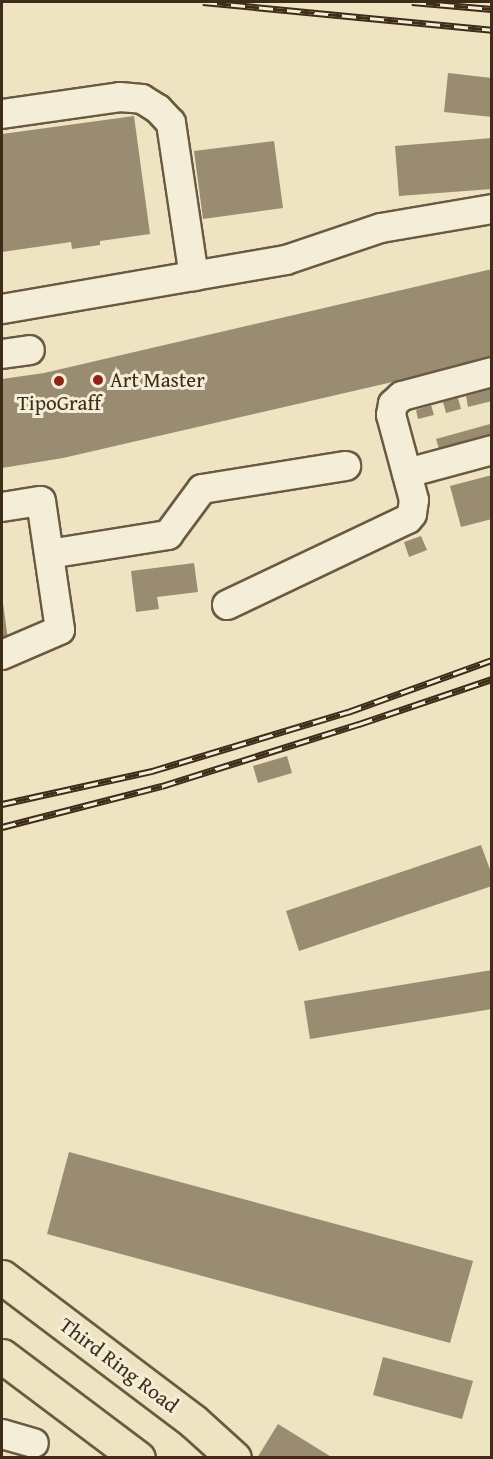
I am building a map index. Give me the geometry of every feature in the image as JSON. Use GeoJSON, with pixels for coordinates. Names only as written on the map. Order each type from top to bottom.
{"type":"FeatureCollection","features":[{"type":"Feature","properties":{"kind":"main road","name":"Third Ring Road"},"geometry":{"type":"LineString","coordinates":[[2,1277],[193,1421],[234,1458]]}},
{"type":"Feature","properties":{"kind":"main road"},"geometry":{"type":"LineString","coordinates":[[2,1356],[138,1458]]}},
{"type":"Feature","properties":{"kind":"lane"},"geometry":{"type":"LineString","coordinates":[[2,114],[120,98],[142,99],[158,109],[171,123],[194,276]]}},
{"type":"Feature","properties":{"kind":"lane"},"geometry":{"type":"LineString","coordinates":[[2,309],[286,260],[381,228],[492,209]]}},
{"type":"Feature","properties":{"kind":"lane"},"geometry":{"type":"LineString","coordinates":[[2,354],[30,350]]}},
{"type":"Feature","properties":{"kind":"lane"},"geometry":{"type":"LineString","coordinates":[[227,605],[403,523],[414,507],[391,415],[396,399],[492,372]]}},
{"type":"Feature","properties":{"kind":"lane"},"geometry":{"type":"LineString","coordinates":[[407,473],[492,450]]}},
{"type":"Feature","properties":{"kind":"lane"},"geometry":{"type":"LineString","coordinates":[[49,554],[168,536],[201,489],[346,466]]}},
{"type":"Feature","properties":{"kind":"lane"},"geometry":{"type":"LineString","coordinates":[[2,507],[40,501],[60,630],[2,655]]}},
{"type":"Feature","properties":{"kind":"lane"},"geometry":{"type":"LineString","coordinates":[[2,1434],[34,1443]]}},
{"type":"Feature","properties":{"kind":"building"},"geometry":{"type":"Polygon","coordinates":[[[448,73],[492,78],[492,117],[444,112],[448,73]]]}},
{"type":"Feature","properties":{"kind":"building"},"geometry":{"type":"Polygon","coordinates":[[[134,116],[150,234],[100,241],[100,245],[72,249],[71,242],[2,252],[2,134],[134,116]]]}},
{"type":"Feature","properties":{"kind":"building"},"geometry":{"type":"Polygon","coordinates":[[[492,138],[492,189],[399,196],[395,146],[492,138]]]}},
{"type":"Feature","properties":{"kind":"building"},"geometry":{"type":"Polygon","coordinates":[[[274,141],[283,208],[203,219],[194,151],[274,141]]]}},
{"type":"Feature","properties":{"kind":"building"},"geometry":{"type":"Polygon","coordinates":[[[492,269],[492,359],[63,458],[2,468],[2,379],[44,373],[492,269]]]}},
{"type":"Feature","properties":{"kind":"building"},"geometry":{"type":"Polygon","coordinates":[[[492,389],[492,401],[468,407],[466,396],[492,389]]]}},
{"type":"Feature","properties":{"kind":"building"},"geometry":{"type":"Polygon","coordinates":[[[458,398],[461,409],[446,413],[443,402],[458,398]]]}},
{"type":"Feature","properties":{"kind":"building"},"geometry":{"type":"Polygon","coordinates":[[[431,405],[434,415],[418,419],[416,410],[431,405]]]}},
{"type":"Feature","properties":{"kind":"building"},"geometry":{"type":"Polygon","coordinates":[[[490,424],[492,435],[439,449],[436,439],[490,424]]]}},
{"type":"Feature","properties":{"kind":"building"},"geometry":{"type":"Polygon","coordinates":[[[492,475],[492,519],[461,527],[450,486],[492,475]]]}},
{"type":"Feature","properties":{"kind":"building"},"geometry":{"type":"Polygon","coordinates":[[[421,536],[427,550],[409,557],[404,542],[421,536]]]}},
{"type":"Feature","properties":{"kind":"building"},"geometry":{"type":"Polygon","coordinates":[[[194,563],[198,592],[157,597],[159,609],[136,612],[131,571],[194,563]]]}},
{"type":"Feature","properties":{"kind":"building"},"geometry":{"type":"Polygon","coordinates":[[[2,604],[8,640],[2,641],[2,604]]]}},
{"type":"Feature","properties":{"kind":"building"},"geometry":{"type":"Polygon","coordinates":[[[287,756],[292,773],[258,783],[253,766],[287,756]]]}},
{"type":"Feature","properties":{"kind":"building"},"geometry":{"type":"Polygon","coordinates":[[[481,845],[492,875],[492,886],[299,951],[286,911],[481,845]]]}},
{"type":"Feature","properties":{"kind":"building"},"geometry":{"type":"Polygon","coordinates":[[[492,970],[492,1009],[310,1039],[304,1001],[492,970]]]}},
{"type":"Feature","properties":{"kind":"building"},"geometry":{"type":"Polygon","coordinates":[[[69,1152],[473,1261],[450,1343],[47,1234],[69,1152]]]}},
{"type":"Feature","properties":{"kind":"building"},"geometry":{"type":"Polygon","coordinates":[[[383,1357],[473,1381],[462,1419],[373,1395],[383,1357]]]}},
{"type":"Feature","properties":{"kind":"building"},"geometry":{"type":"Polygon","coordinates":[[[278,1424],[333,1458],[257,1458],[278,1424]]]}},
{"type":"Feature","properties":{"kind":"railway"},"geometry":{"type":"LineString","coordinates":[[203,2],[492,30]]}},
{"type":"Feature","properties":{"kind":"railway"},"geometry":{"type":"LineString","coordinates":[[412,2],[492,9]]}},
{"type":"Feature","properties":{"kind":"railway"},"geometry":{"type":"LineString","coordinates":[[2,804],[152,771],[348,712],[492,660]]}},
{"type":"Feature","properties":{"kind":"railway"},"geometry":{"type":"LineString","coordinates":[[2,827],[162,786],[492,679]]}},
{"type":"Feature","properties":{"kind":"place","name":"Art Master"},"geometry":{"type":"Point","coordinates":[98,380]}},
{"type":"Feature","properties":{"kind":"place","name":"TipoGraff"},"geometry":{"type":"Point","coordinates":[59,381]}}]}
